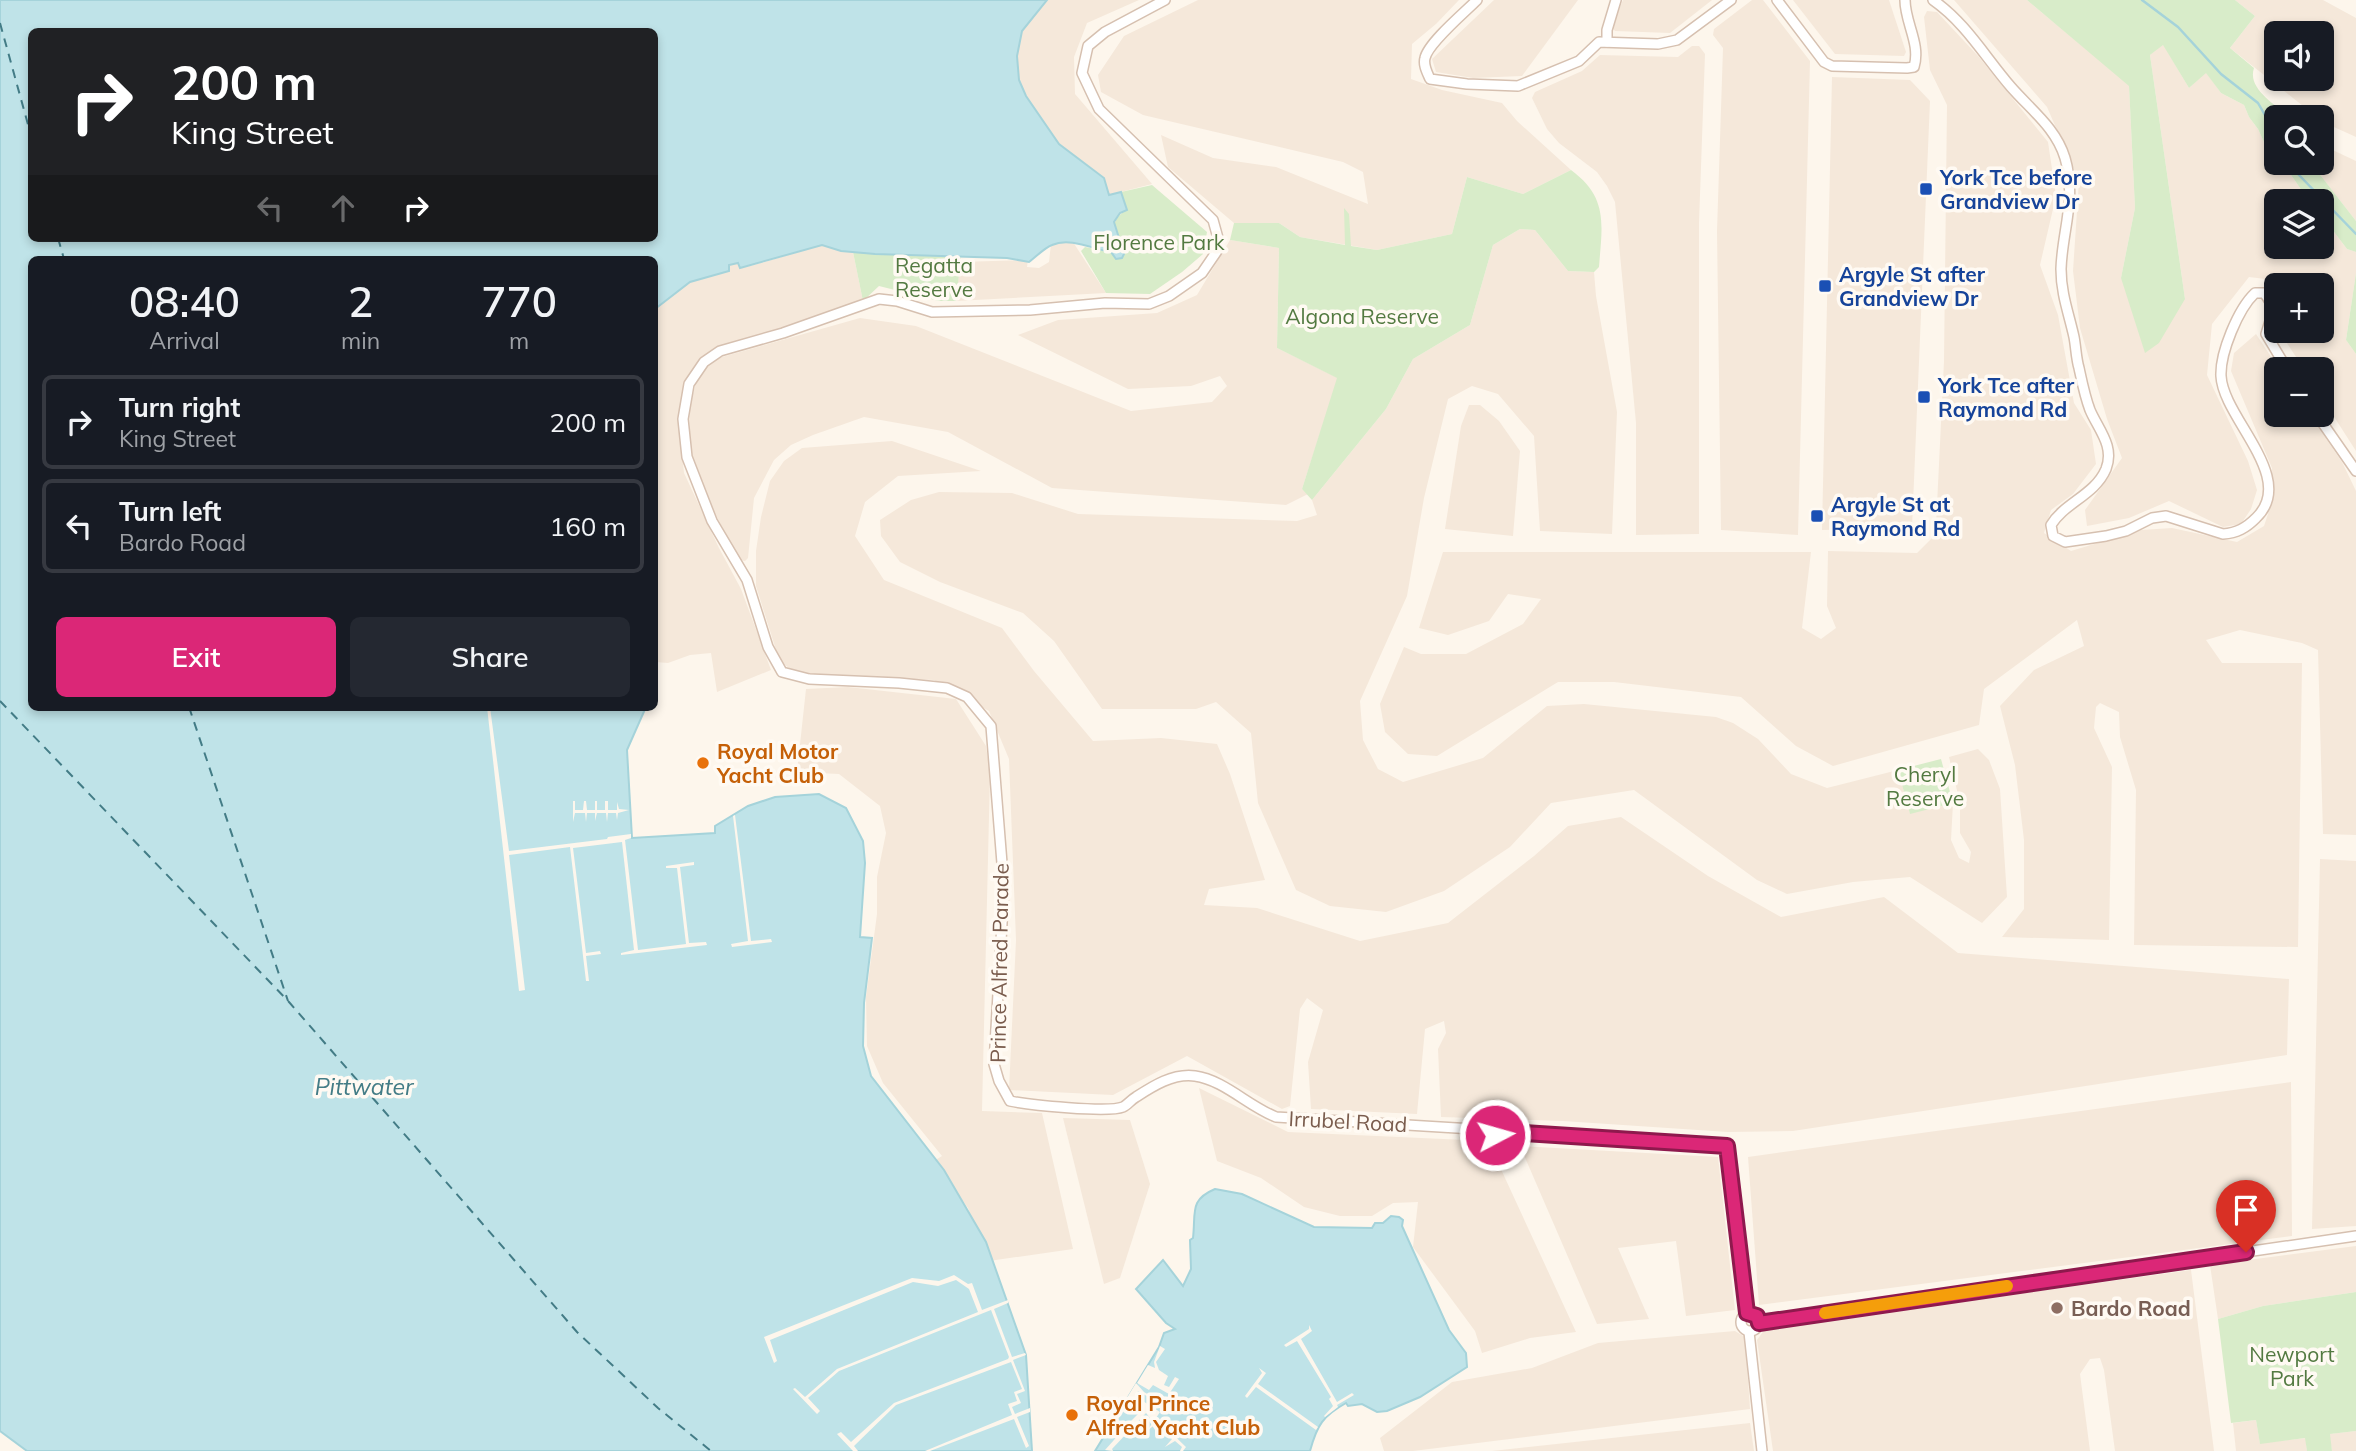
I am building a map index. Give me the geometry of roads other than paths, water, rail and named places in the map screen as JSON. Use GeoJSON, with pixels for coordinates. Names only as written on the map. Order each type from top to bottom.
{"type":"FeatureCollection","features":[{"type":"Feature","properties":{"kind":"street","name":"Prince Alfred Parade"},"geometry":{"type":"LineString","coordinates":[[1010,1101],[999,1081],[994,1064],[1004,888],[991,726],[967,697],[947,688],[809,679],[782,672],[768,647],[747,580],[712,521],[687,457],[683,419],[691,381],[704,362],[720,351],[783,333],[879,299],[897,301],[932,312],[1030,310],[1105,303],[1149,304],[1169,296],[1202,273],[1217,251],[1218,238],[1213,220],[1100,109],[1082,73],[1088,46],[1104,32],[1165,0]]}},
{"type":"Feature","properties":{"kind":"street"},"geometry":{"type":"LineString","coordinates":[[1476,0],[1427,52],[1424,61],[1430,79],[1518,86],[1571,65],[1595,45],[1607,42],[1658,44],[1676,40],[1731,0]]}},
{"type":"Feature","properties":{"kind":"street"},"geometry":{"type":"LineString","coordinates":[[1607,42],[1607,30],[1616,0]]}},
{"type":"Feature","properties":{"kind":"street"},"geometry":{"type":"LineString","coordinates":[[1777,0],[1824,62],[1832,65],[1906,68],[1914,67],[1916,47],[1905,12],[1905,0]]}},
{"type":"Feature","properties":{"kind":"street"},"geometry":{"type":"LineString","coordinates":[[1933,0],[1948,10],[2011,87],[2049,125],[2065,159],[2071,207],[2062,268],[2064,302],[2090,410],[2106,438],[2109,453],[2106,469],[2093,488],[2057,514],[2051,525],[2053,536],[2065,542],[2106,536],[2126,531],[2152,518],[2166,516],[2223,534],[2245,528],[2259,515],[2266,503],[2269,485],[2253,441],[2230,408],[2221,378],[2223,354],[2247,301],[2255,293],[2264,293],[2272,302],[2266,334],[2280,357]]}},
{"type":"Feature","properties":{"kind":"street"},"geometry":{"type":"LineString","coordinates":[[2325,427],[2356,471]]}},
{"type":"Feature","properties":{"kind":"street","name":"Irrubel Road"},"geometry":{"type":"LineString","coordinates":[[1010,1101],[1044,1107],[1121,1108],[1155,1086],[1177,1076],[1193,1076],[1211,1079],[1258,1110],[1276,1117],[1473,1129],[1495,1133],[1496,1138],[1502,1140],[1507,1132],[1727,1146],[1747,1313]]}},
{"type":"Feature","properties":{"kind":"street"},"geometry":{"type":"LineString","coordinates":[[1759,1323],[2356,1236]]}},
{"type":"Feature","properties":{"kind":"street"},"geometry":{"type":"LineString","coordinates":[[1747,1313],[1757,1316],[1759,1323],[1757,1328],[1749,1332],[1742,1328],[1740,1322],[1747,1313]]}},
{"type":"Feature","properties":{"kind":"street"},"geometry":{"type":"LineString","coordinates":[[1749,1332],[1762,1451]]}},
{"type":"Feature","properties":{"kind":"water","name":"Pittwater"},"geometry":{"type":"Polygon","coordinates":[[[0,0],[1047,0],[1022,31],[1017,56],[1019,80],[1026,96],[1059,144],[1104,178],[1109,195],[1121,192],[1127,210],[1120,213],[1114,222],[1124,254],[1122,258],[1116,259],[1111,252],[1066,242],[1049,246],[1029,262],[1007,258],[875,254],[841,251],[822,245],[740,268],[738,263],[729,265],[729,271],[690,282],[658,307],[658,256],[28,256],[28,711],[644,711],[627,750],[632,838],[715,833],[715,826],[748,806],[775,797],[819,794],[846,808],[863,841],[865,863],[860,937],[872,938],[864,1003],[863,1046],[871,1076],[944,1170],[986,1242],[1026,1355],[1032,1451],[27,1451],[0,1431],[0,0]]]}},
{"type":"Feature","properties":{"kind":"water"},"geometry":{"type":"Polygon","coordinates":[[[1215,1189],[1242,1194],[1314,1227],[1372,1228],[1375,1223],[1383,1223],[1391,1216],[1399,1217],[1403,1220],[1402,1226],[1449,1330],[1466,1353],[1467,1367],[1420,1397],[1387,1411],[1377,1412],[1362,1404],[1348,1406],[1346,1403],[1322,1422],[1310,1451],[1095,1451],[1159,1347],[1164,1333],[1175,1329],[1166,1323],[1136,1289],[1163,1260],[1183,1286],[1191,1269],[1190,1240],[1193,1238],[1195,1208],[1201,1198],[1215,1189]]]}},
{"type":"Feature","properties":{"kind":"waterway"},"geometry":{"type":"LineString","coordinates":[[2142,0],[2178,27],[2221,74],[2258,103],[2264,113]]}},
{"type":"Feature","properties":{"kind":"waterway"},"geometry":{"type":"LineString","coordinates":[[2299,175],[2356,234]]}},
{"type":"Feature","properties":{"kind":"place","name":"York Tce before Grandview Dr"},"geometry":{"type":"Point","coordinates":[1926,189]}},
{"type":"Feature","properties":{"kind":"place","name":"Argyle St after Grandview Dr"},"geometry":{"type":"Point","coordinates":[1825,286]}},
{"type":"Feature","properties":{"kind":"place","name":"York Tce after Raymond Rd"},"geometry":{"type":"Point","coordinates":[1924,397]}},
{"type":"Feature","properties":{"kind":"place","name":"Argyle St at Raymond Rd"},"geometry":{"type":"Point","coordinates":[1817,516]}},
{"type":"Feature","properties":{"kind":"place","name":"Royal Motor Yacht Club"},"geometry":{"type":"Point","coordinates":[703,763]}},
{"type":"Feature","properties":{"kind":"place","name":"Bardo Road"},"geometry":{"type":"Point","coordinates":[2057,1308]}},
{"type":"Feature","properties":{"kind":"place","name":"Royal Prince Alfred Yacht Club"},"geometry":{"type":"Point","coordinates":[1072,1415]}},
{"type":"Feature","properties":{"kind":"park label","name":"Florence Park"},"geometry":{"type":"Point","coordinates":[1159,242]}},
{"type":"Feature","properties":{"kind":"park label","name":"Regatta Reserve"},"geometry":{"type":"Point","coordinates":[934,277]}},
{"type":"Feature","properties":{"kind":"park label","name":"Algona Reserve"},"geometry":{"type":"Point","coordinates":[1362,316]}},
{"type":"Feature","properties":{"kind":"park label","name":"Cheryl Reserve"},"geometry":{"type":"Point","coordinates":[1925,786]}},
{"type":"Feature","properties":{"kind":"park label","name":"Newport Park"},"geometry":{"type":"Point","coordinates":[2292,1366]}}]}
